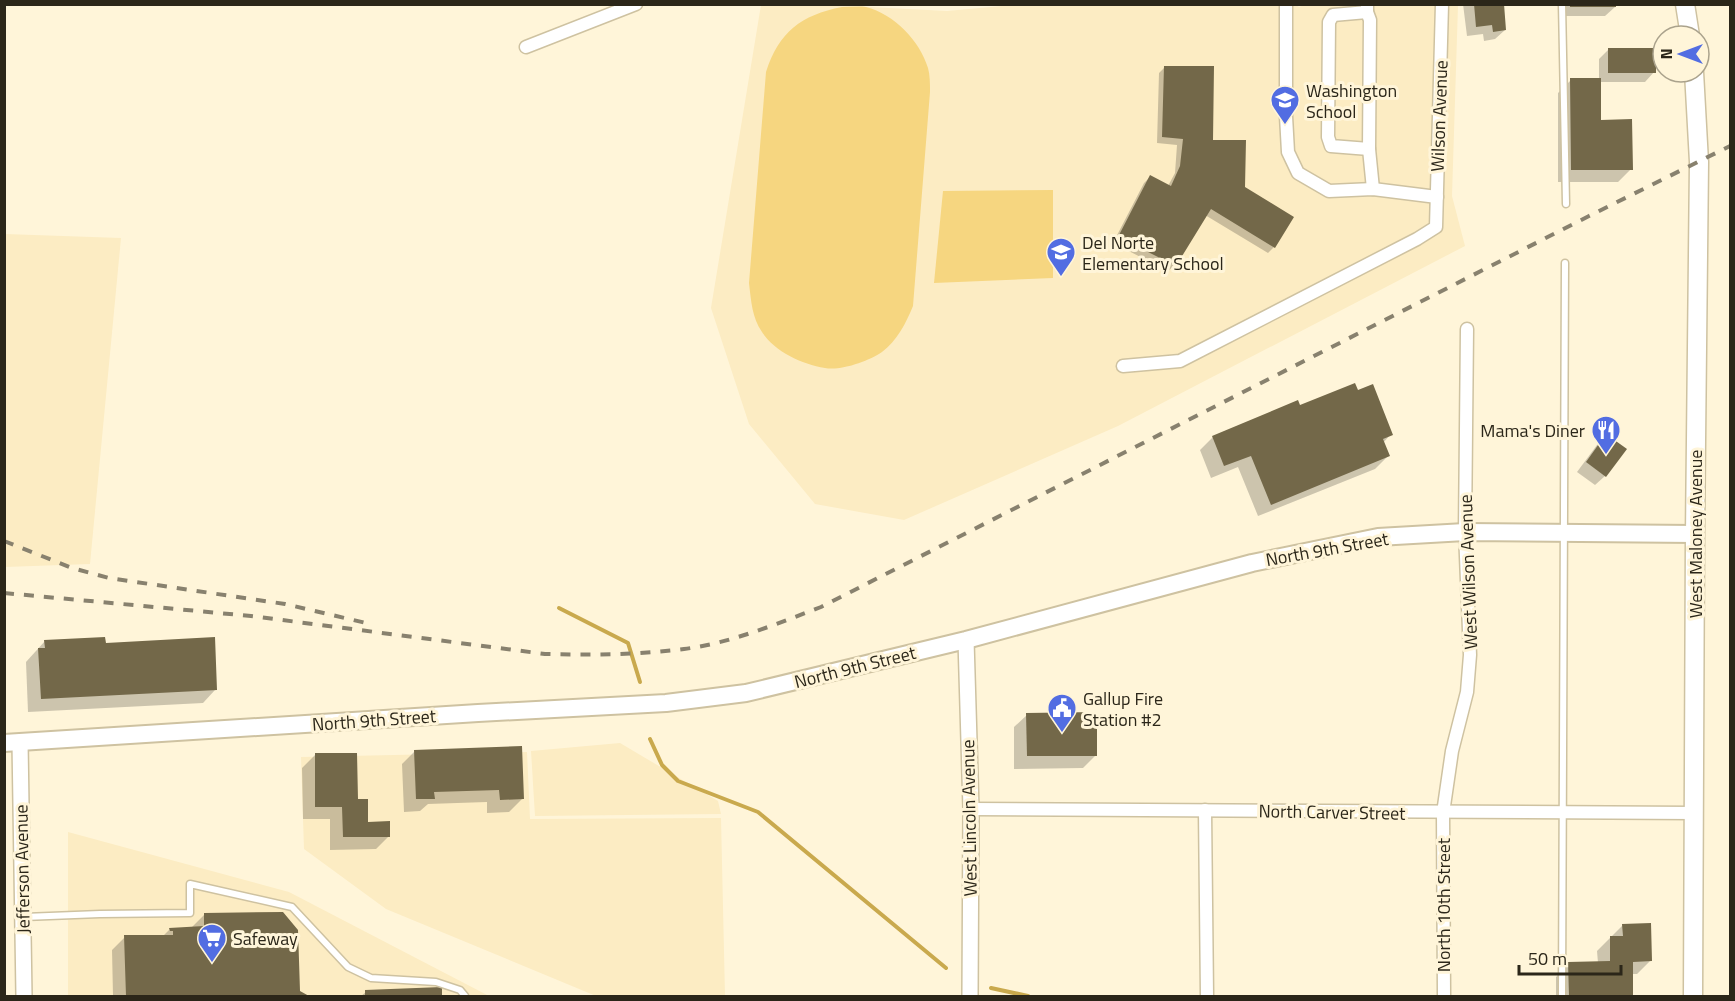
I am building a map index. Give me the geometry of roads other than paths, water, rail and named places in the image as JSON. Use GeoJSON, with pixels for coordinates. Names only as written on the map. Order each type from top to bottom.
{"type":"FeatureCollection","features":[{"type":"Feature","properties":{"kind":"main road"},"geometry":{"type":"LineString","coordinates":[[1685,4],[1688,24]]}},
{"type":"Feature","properties":{"kind":"main road","name":"West Maloney Avenue"},"geometry":{"type":"LineString","coordinates":[[1693,996],[1698,162],[1695,84]]}},
{"type":"Feature","properties":{"kind":"main road","name":"North 9th Street"},"geometry":{"type":"LineString","coordinates":[[12,742],[666,703],[746,693],[966,640],[1252,563],[1378,537],[1465,532],[1695,534]]}},
{"type":"Feature","properties":{"kind":"street"},"geometry":{"type":"LineString","coordinates":[[526,47],[636,4]]}},
{"type":"Feature","properties":{"kind":"street"},"geometry":{"type":"LineString","coordinates":[[1286,4],[1288,152],[1299,173],[1329,191],[1373,189],[1437,197]]}},
{"type":"Feature","properties":{"kind":"street","name":"Wilson Avenue"},"geometry":{"type":"LineString","coordinates":[[1123,366],[1180,361],[1417,239],[1436,227],[1442,4]]}},
{"type":"Feature","properties":{"kind":"street"},"geometry":{"type":"LineString","coordinates":[[1369,149],[1331,146],[1328,137],[1329,22],[1333,15],[1367,8],[1370,20],[1369,149],[1373,189]]}},
{"type":"Feature","properties":{"kind":"street","name":"West Wilson Avenue"},"geometry":{"type":"LineString","coordinates":[[1443,813],[1452,751],[1467,692],[1470,655],[1465,532],[1467,329]]}},
{"type":"Feature","properties":{"kind":"street","name":"West Lincoln Avenue"},"geometry":{"type":"LineString","coordinates":[[966,640],[971,809],[970,996]]}},
{"type":"Feature","properties":{"kind":"street","name":"Jefferson Avenue"},"geometry":{"type":"LineString","coordinates":[[12,742],[23,917],[24,996]]}},
{"type":"Feature","properties":{"kind":"street","name":"North Carver Street"},"geometry":{"type":"LineString","coordinates":[[971,809],[1694,813]]}},
{"type":"Feature","properties":{"kind":"street"},"geometry":{"type":"LineString","coordinates":[[1205,810],[1207,996]]}},
{"type":"Feature","properties":{"kind":"street","name":"North 10th Street"},"geometry":{"type":"LineString","coordinates":[[1443,813],[1444,996]]}},
{"type":"Feature","properties":{"kind":"lane"},"geometry":{"type":"LineString","coordinates":[[1562,4],[1566,204]]}},
{"type":"Feature","properties":{"kind":"lane"},"geometry":{"type":"LineString","coordinates":[[1562,996],[1565,263]]}},
{"type":"Feature","properties":{"kind":"lane"},"geometry":{"type":"LineString","coordinates":[[23,917],[190,913],[190,884],[292,907],[348,967],[371,978],[436,982],[460,990],[465,996]]}},
{"type":"Feature","properties":{"kind":"waterway"},"geometry":{"type":"LineString","coordinates":[[559,608],[628,643],[640,682]]}},
{"type":"Feature","properties":{"kind":"waterway"},"geometry":{"type":"LineString","coordinates":[[650,739],[662,765],[678,781],[758,812],[946,968]]}},
{"type":"Feature","properties":{"kind":"waterway"},"geometry":{"type":"LineString","coordinates":[[991,988],[1028,996]]}},
{"type":"Feature","properties":{"kind":"railway"},"geometry":{"type":"LineString","coordinates":[[4,593],[251,616],[545,654],[649,652],[684,649],[719,642],[821,607],[1730,146]]}},
{"type":"Feature","properties":{"kind":"railway"},"geometry":{"type":"LineString","coordinates":[[4,541],[72,568],[109,578],[285,604],[366,623]]}},
{"type":"Feature","properties":{"kind":"place","name":"Washington School"},"geometry":{"type":"Point","coordinates":[1285,126]}},
{"type":"Feature","properties":{"kind":"place","name":"Del Norte Elementary School"},"geometry":{"type":"Point","coordinates":[1061,278]}},
{"type":"Feature","properties":{"kind":"place","name":"Mama's Diner"},"geometry":{"type":"Point","coordinates":[1606,456]}},
{"type":"Feature","properties":{"kind":"place","name":"Gallup Fire Station #2"},"geometry":{"type":"Point","coordinates":[1062,734]}},
{"type":"Feature","properties":{"kind":"place","name":"Safeway"},"geometry":{"type":"Point","coordinates":[212,964]}}]}
